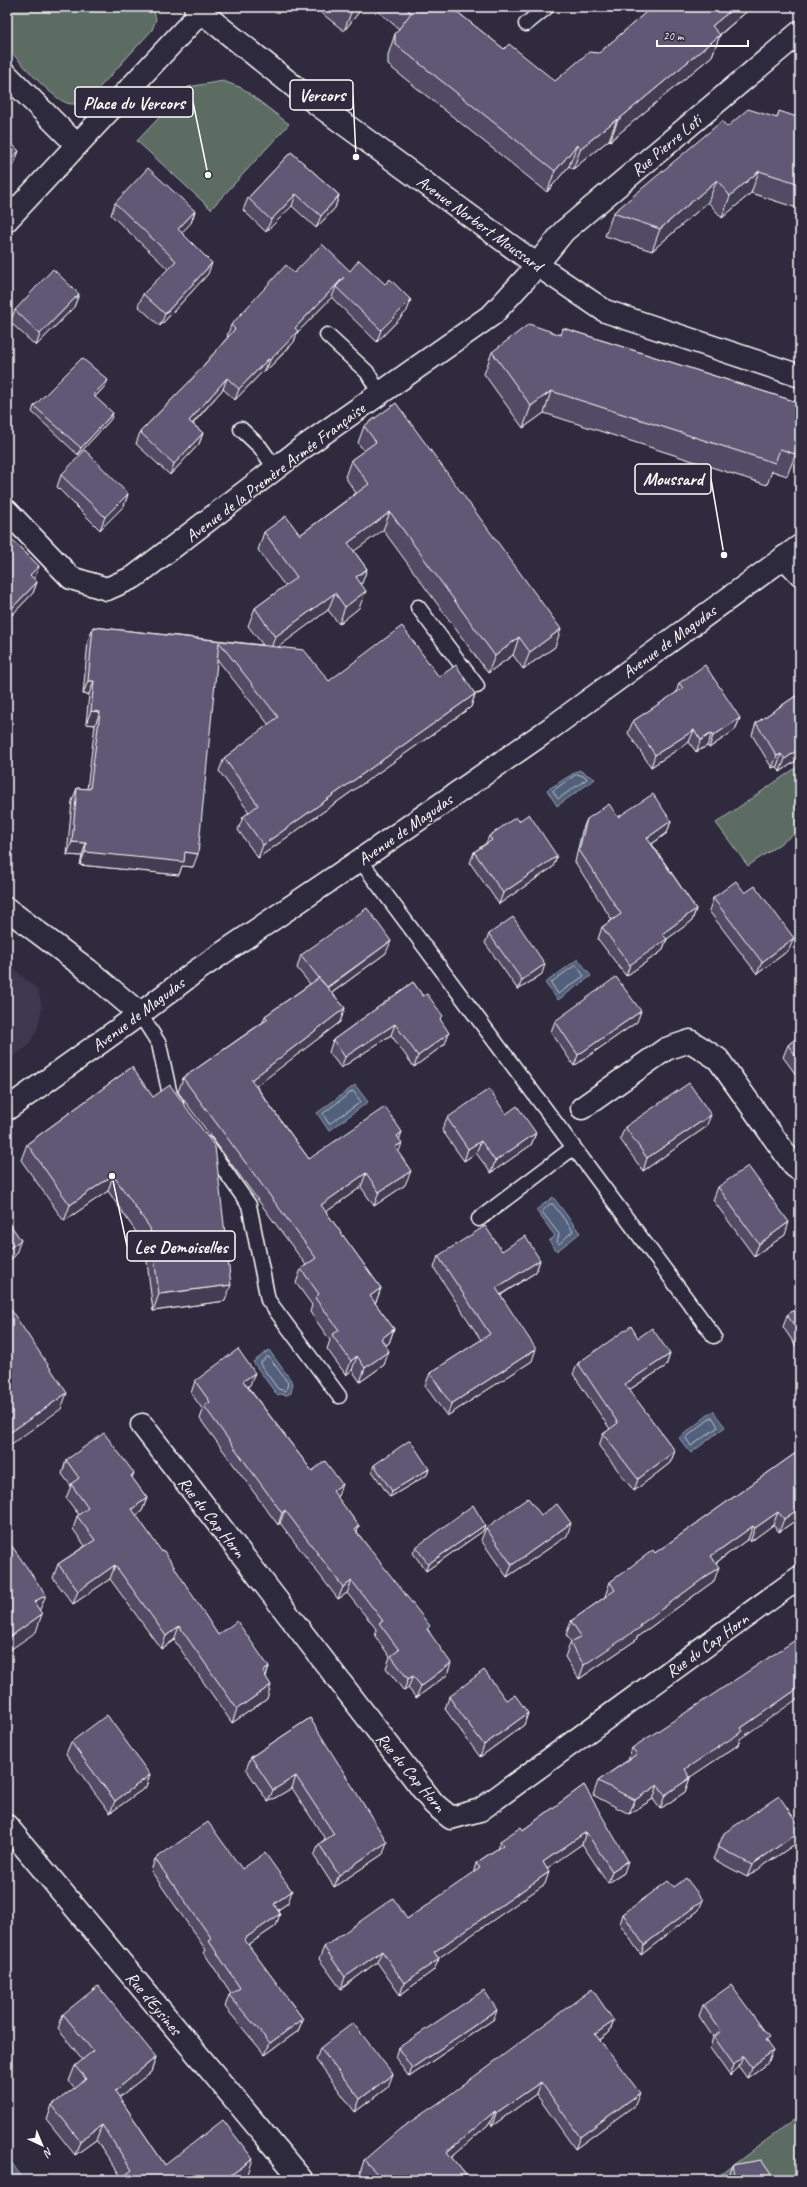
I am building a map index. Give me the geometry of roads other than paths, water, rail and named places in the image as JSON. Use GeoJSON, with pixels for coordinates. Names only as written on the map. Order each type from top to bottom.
{"type":"FeatureCollection","features":[{"type":"Feature","properties":{"kind":"street"},"geometry":{"type":"LineString","coordinates":[[7,220],[77,145],[198,10]]}},
{"type":"Feature","properties":{"kind":"street","name":"Avenue Norbert Moussard"},"geometry":{"type":"LineString","coordinates":[[198,10],[306,96],[537,265],[605,311],[800,376]]}},
{"type":"Feature","properties":{"kind":"street","name":"Rue Pierre Loti"},"geometry":{"type":"LineString","coordinates":[[537,265],[564,231],[800,32]]}},
{"type":"Feature","properties":{"kind":"street"},"geometry":{"type":"LineString","coordinates":[[7,75],[77,145]]}},
{"type":"Feature","properties":{"kind":"street","name":"Avenue de la Premère Armée Française"},"geometry":{"type":"LineString","coordinates":[[7,511],[71,578],[106,589],[134,577],[275,468],[493,314],[537,265]]}},
{"type":"Feature","properties":{"kind":"street"},"geometry":{"type":"LineString","coordinates":[[792,552],[800,574]]}},
{"type":"Feature","properties":{"kind":"street","name":"Avenue de Magudas"},"geometry":{"type":"LineString","coordinates":[[7,1109],[140,1014],[196,971],[551,728],[792,552]]}},
{"type":"Feature","properties":{"kind":"street"},"geometry":{"type":"LineString","coordinates":[[7,909],[88,970],[140,1014]]}},
{"type":"Feature","properties":{"kind":"street"},"geometry":{"type":"LineString","coordinates":[[582,1108],[666,1049],[690,1041],[718,1059],[794,1166],[800,1170]]}},
{"type":"Feature","properties":{"kind":"street","name":"Rue du Cap Horn"},"geometry":{"type":"LineString","coordinates":[[142,1425],[434,1804],[451,1818],[480,1810],[800,1577]]}},
{"type":"Feature","properties":{"kind":"street","name":"Rue d'Eysines"},"geometry":{"type":"LineString","coordinates":[[7,1826],[302,2180]]}},
{"type":"Feature","properties":{"kind":"lane"},"geometry":{"type":"LineString","coordinates":[[526,24],[547,7]]}},
{"type":"Feature","properties":{"kind":"lane"},"geometry":{"type":"LineString","coordinates":[[327,335],[367,372],[380,394]]}},
{"type":"Feature","properties":{"kind":"lane"},"geometry":{"type":"LineString","coordinates":[[241,429],[260,448],[275,468]]}},
{"type":"Feature","properties":{"kind":"lane"},"geometry":{"type":"LineString","coordinates":[[418,607],[477,686]]}},
{"type":"Feature","properties":{"kind":"lane"},"geometry":{"type":"LineString","coordinates":[[360,860],[714,1336]]}},
{"type":"Feature","properties":{"kind":"lane"},"geometry":{"type":"LineString","coordinates":[[140,1014],[159,1044],[170,1095],[184,1114]]}},
{"type":"Feature","properties":{"kind":"lane"},"geometry":{"type":"LineString","coordinates":[[198,1134],[249,1205],[268,1300],[339,1396]]}},
{"type":"Feature","properties":{"kind":"lane"},"geometry":{"type":"LineString","coordinates":[[479,1219],[573,1148]]}},
{"type":"Feature","properties":{"kind":"water"},"geometry":{"type":"Polygon","coordinates":[[[579,770],[595,779],[557,806],[547,790],[579,770]]]}},
{"type":"Feature","properties":{"kind":"water"},"geometry":{"type":"Polygon","coordinates":[[[578,959],[591,976],[558,1000],[545,983],[578,959]]]}},
{"type":"Feature","properties":{"kind":"water"},"geometry":{"type":"Polygon","coordinates":[[[355,1085],[368,1102],[329,1131],[317,1113],[355,1085]]]}},
{"type":"Feature","properties":{"kind":"water"},"geometry":{"type":"Polygon","coordinates":[[[553,1197],[580,1233],[557,1251],[549,1241],[555,1236],[536,1210],[553,1197]]]}},
{"type":"Feature","properties":{"kind":"water"},"geometry":{"type":"Polygon","coordinates":[[[269,1350],[293,1383],[291,1393],[287,1395],[277,1395],[253,1362],[269,1350]]]}},
{"type":"Feature","properties":{"kind":"water"},"geometry":{"type":"Polygon","coordinates":[[[713,1411],[725,1427],[691,1453],[679,1438],[713,1411]]]}},
{"type":"Feature","properties":{"kind":"water"},"geometry":{"type":"Polygon","coordinates":[[[11,2162],[24,2180],[7,2180],[7,2165],[11,2162]]]}},
{"type":"Feature","properties":{"kind":"place","name":"Vercors"},"geometry":{"type":"Point","coordinates":[356,157]}},
{"type":"Feature","properties":{"kind":"place","name":"Place du Vercors"},"geometry":{"type":"Point","coordinates":[208,175]}},
{"type":"Feature","properties":{"kind":"place","name":"Moussard"},"geometry":{"type":"Point","coordinates":[724,555]}},
{"type":"Feature","properties":{"kind":"place","name":"Les Demoiselles"},"geometry":{"type":"Point","coordinates":[112,1176]}}]}
